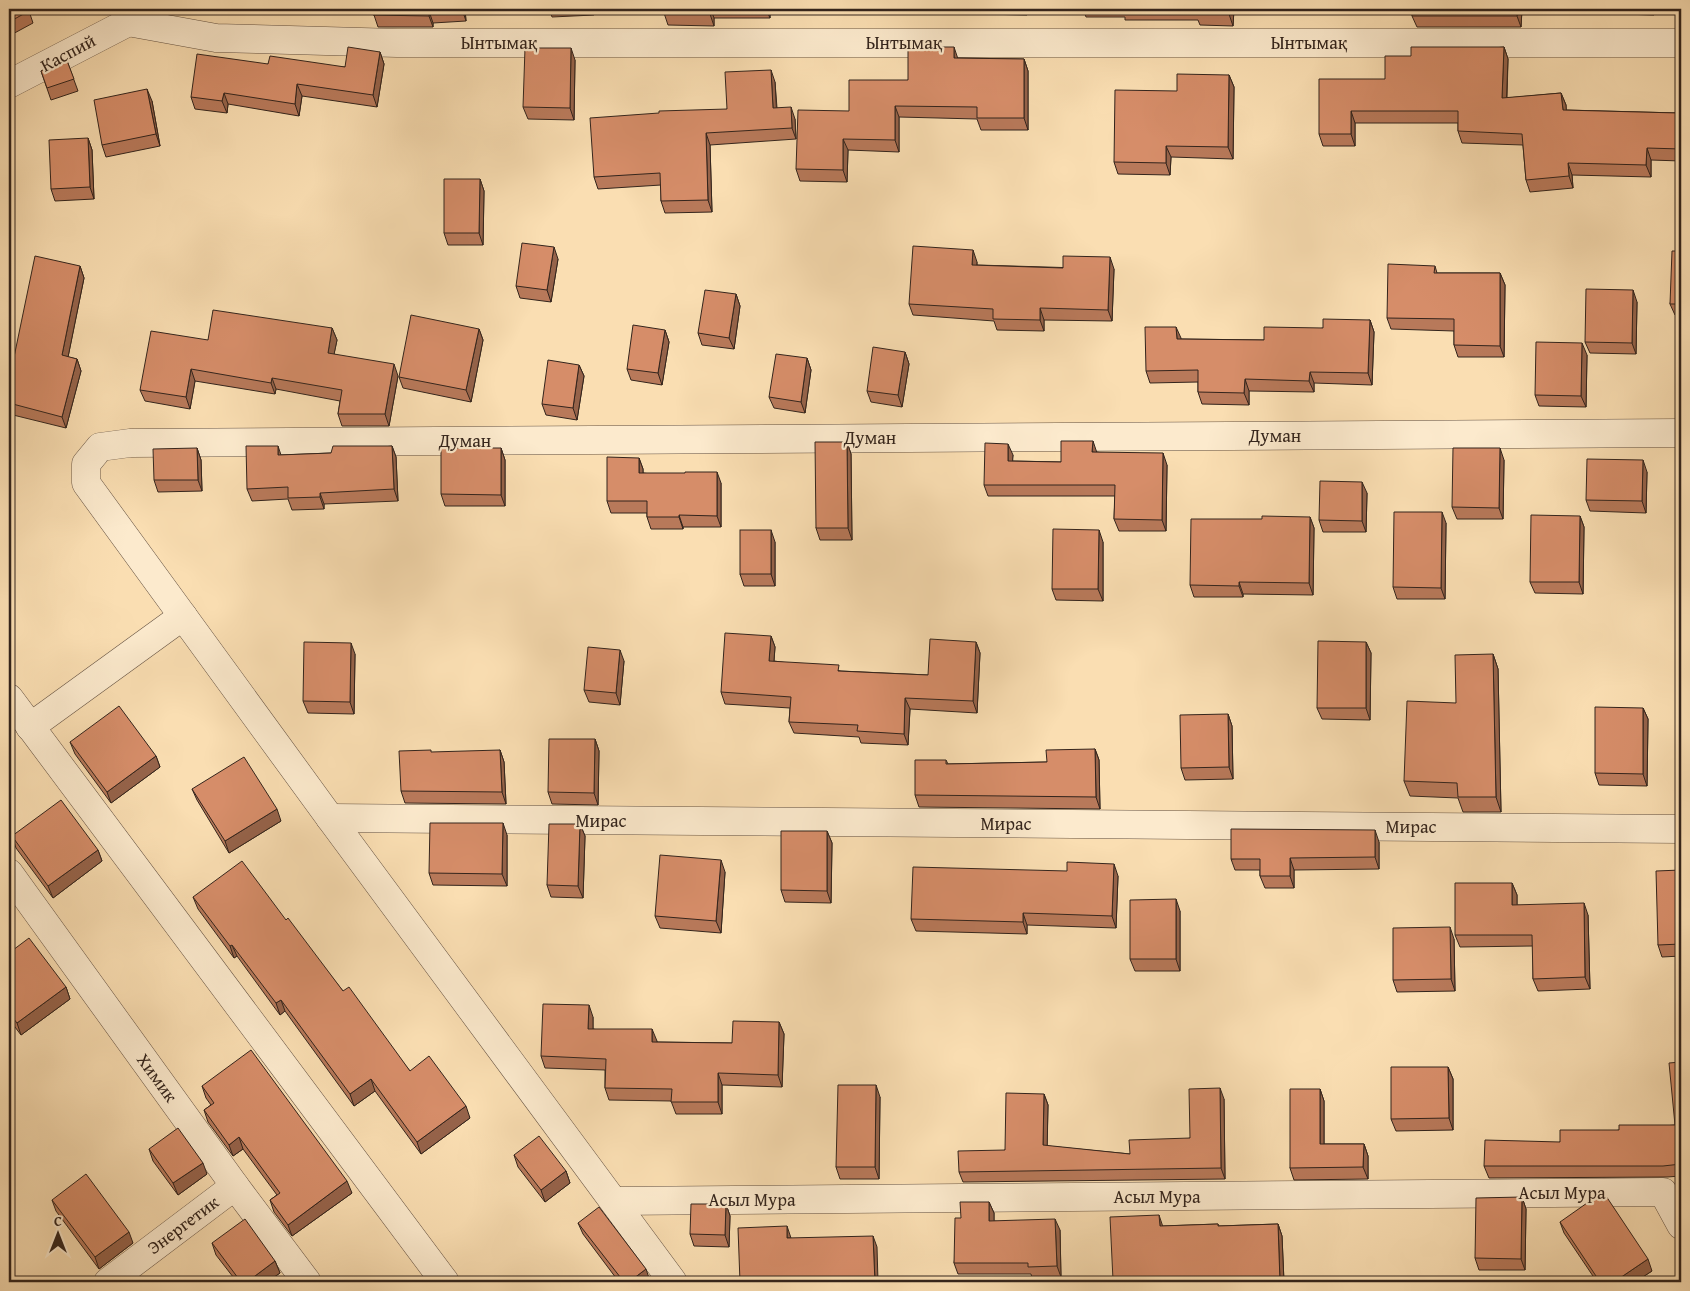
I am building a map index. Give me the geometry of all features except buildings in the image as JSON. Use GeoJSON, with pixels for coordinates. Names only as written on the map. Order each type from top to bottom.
{"type":"FeatureCollection","features":[{"type":"Feature","properties":{"kind":"street","name":"Каспий"},"geometry":{"type":"LineString","coordinates":[[9,84],[154,9]]}},
{"type":"Feature","properties":{"kind":"street","name":"Ынтымақ"},"geometry":{"type":"LineString","coordinates":[[128,22],[216,38],[397,42],[1681,42]]}},
{"type":"Feature","properties":{"kind":"street","name":"Думан"},"geometry":{"type":"LineString","coordinates":[[184,616],[86,483],[86,464],[100,447],[130,443],[1681,433]]}},
{"type":"Feature","properties":{"kind":"street"},"geometry":{"type":"LineString","coordinates":[[30,727],[184,616],[330,818],[673,1282]]}},
{"type":"Feature","properties":{"kind":"street"},"geometry":{"type":"LineString","coordinates":[[9,698],[445,1282]]}},
{"type":"Feature","properties":{"kind":"street","name":"Мирас"},"geometry":{"type":"LineString","coordinates":[[330,818],[1681,830]]}},
{"type":"Feature","properties":{"kind":"street","name":"Химик"},"geometry":{"type":"LineString","coordinates":[[9,873],[235,1186],[308,1282]]}},
{"type":"Feature","properties":{"kind":"street","name":"Энергетик"},"geometry":{"type":"LineString","coordinates":[[108,1282],[235,1186]]}},
{"type":"Feature","properties":{"kind":"street","name":"Асыл Мура"},"geometry":{"type":"LineString","coordinates":[[614,1201],[1663,1192],[1681,1225]]}}]}
